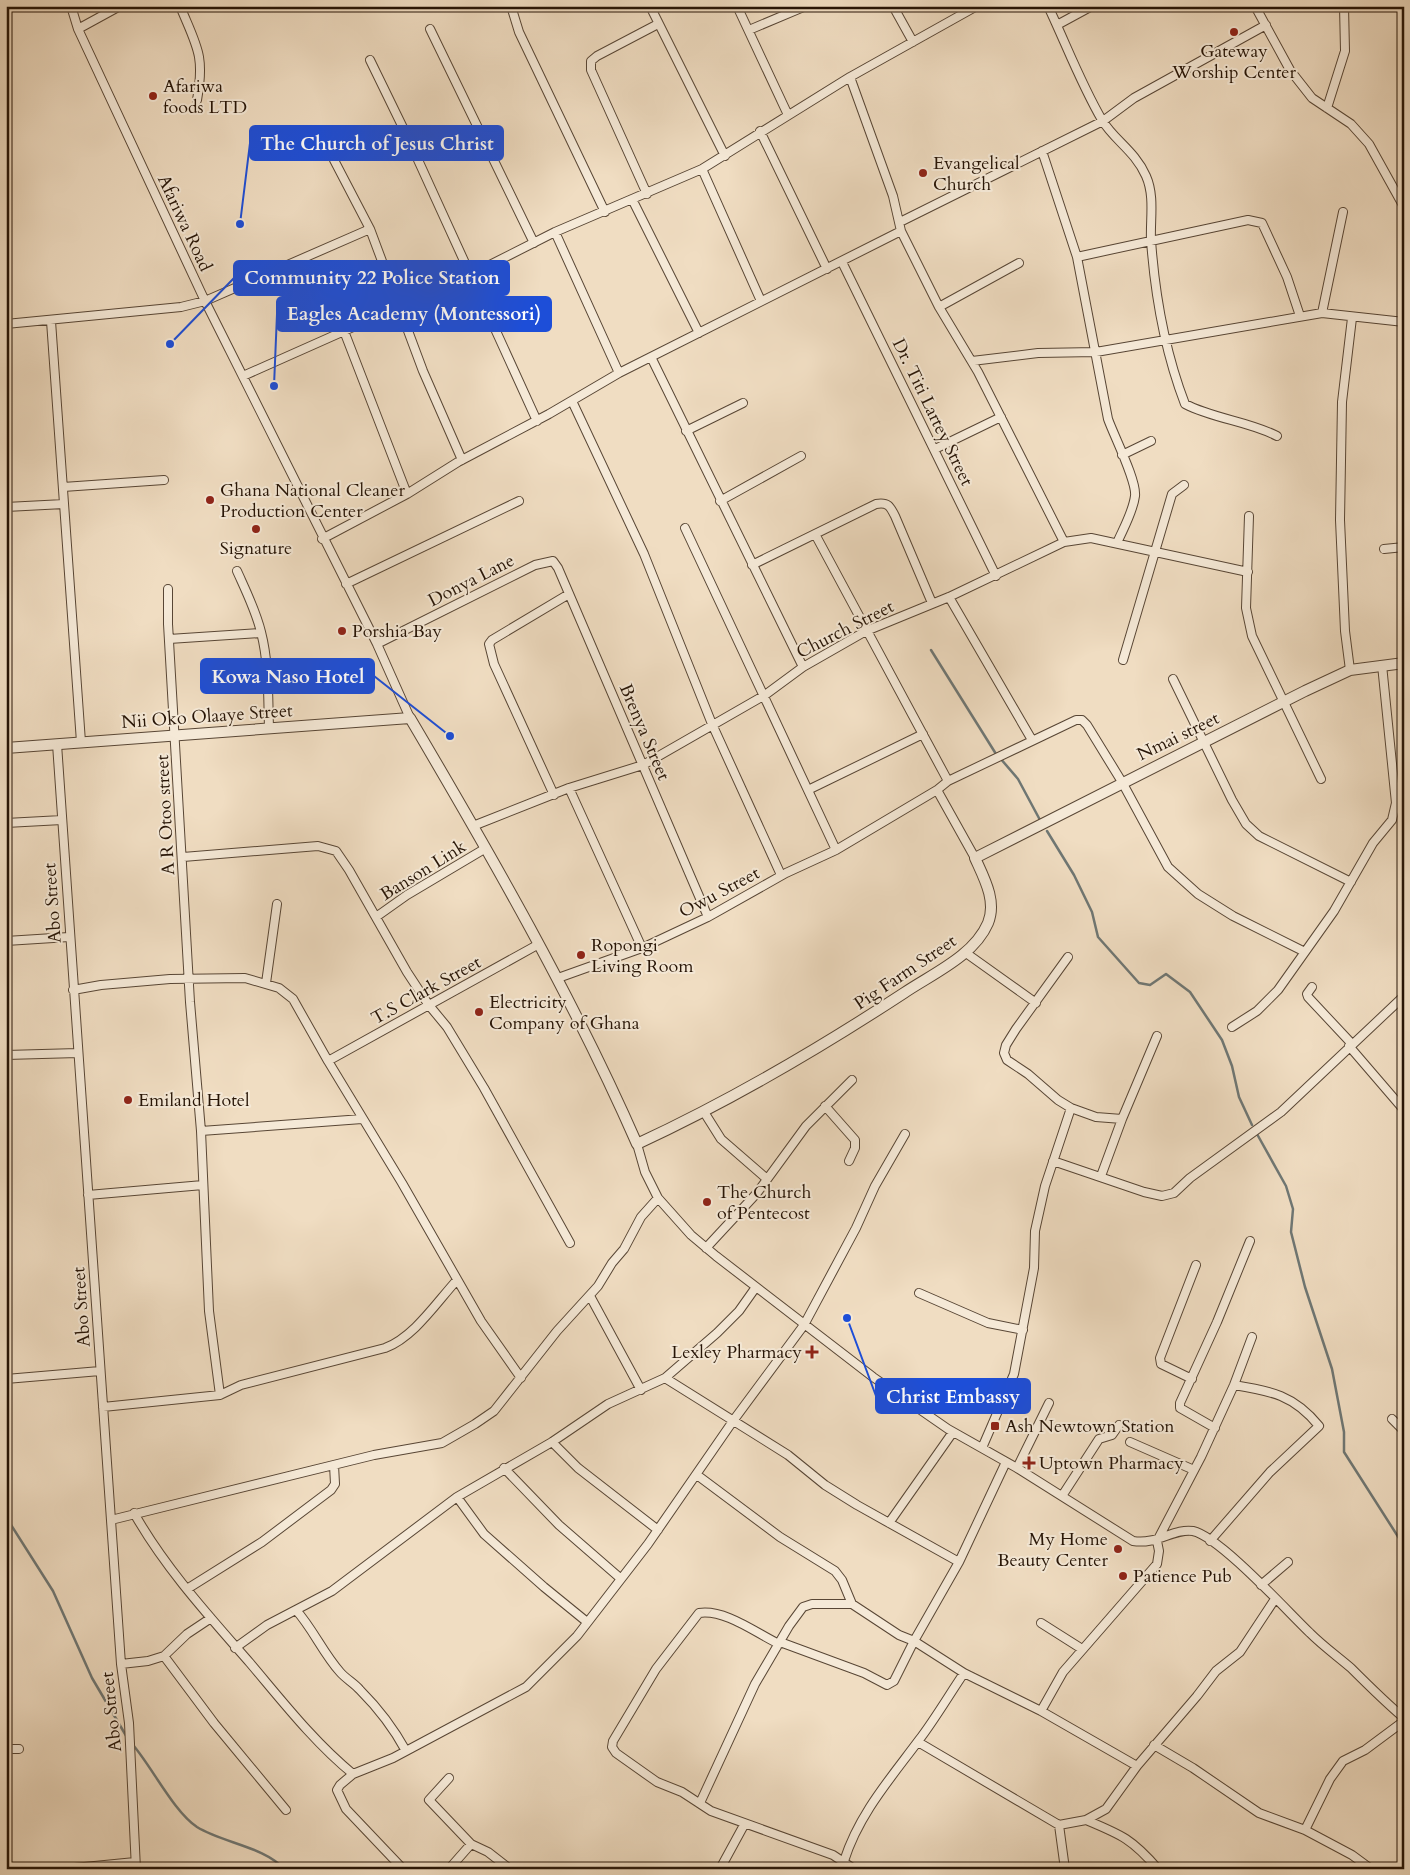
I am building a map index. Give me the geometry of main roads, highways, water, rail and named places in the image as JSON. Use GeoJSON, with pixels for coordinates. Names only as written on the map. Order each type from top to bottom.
{"type":"FeatureCollection","features":[{"type":"Feature","properties":{"kind":"waterway"},"geometry":{"type":"LineString","coordinates":[[931,650],[996,754]]}},
{"type":"Feature","properties":{"kind":"waterway"},"geometry":{"type":"LineString","coordinates":[[1000,758],[1018,779],[1040,820]]}},
{"type":"Feature","properties":{"kind":"waterway"},"geometry":{"type":"LineString","coordinates":[[1047,831],[1074,875],[1092,912],[1098,937],[1139,983],[1150,985],[1166,974],[1190,992],[1222,1040],[1232,1066],[1239,1097],[1252,1125]]}},
{"type":"Feature","properties":{"kind":"waterway"},"geometry":{"type":"LineString","coordinates":[[1257,1134],[1286,1186],[1293,1209],[1291,1232],[1305,1287],[1332,1369],[1344,1432],[1344,1452],[1404,1546]]}},
{"type":"Feature","properties":{"kind":"waterway"},"geometry":{"type":"LineString","coordinates":[[6,1517],[53,1591],[92,1678],[128,1739]]}},
{"type":"Feature","properties":{"kind":"waterway"},"geometry":{"type":"LineString","coordinates":[[133,1745],[188,1820],[207,1832],[266,1855],[284,1869]]}},
{"type":"Feature","properties":{"kind":"place","name":"Gateway Worship Center"},"geometry":{"type":"Point","coordinates":[1234,32]}},
{"type":"Feature","properties":{"kind":"place","name":"Afariwa foods LTD"},"geometry":{"type":"Point","coordinates":[153,96]}},
{"type":"Feature","properties":{"kind":"place","name":"Evangelical Church"},"geometry":{"type":"Point","coordinates":[923,173]}},
{"type":"Feature","properties":{"kind":"place","name":"The Church of Jesus Christ"},"geometry":{"type":"Point","coordinates":[240,224]}},
{"type":"Feature","properties":{"kind":"place","name":"Community 22 Police Station"},"geometry":{"type":"Point","coordinates":[170,344]}},
{"type":"Feature","properties":{"kind":"place","name":"Eagles Academy (Montessori)"},"geometry":{"type":"Point","coordinates":[274,386]}},
{"type":"Feature","properties":{"kind":"place","name":"Ghana National Cleaner Production Center"},"geometry":{"type":"Point","coordinates":[210,500]}},
{"type":"Feature","properties":{"kind":"place","name":"Signature"},"geometry":{"type":"Point","coordinates":[256,529]}},
{"type":"Feature","properties":{"kind":"place","name":"Porshia Bay"},"geometry":{"type":"Point","coordinates":[342,631]}},
{"type":"Feature","properties":{"kind":"place","name":"Kowa Naso Hotel"},"geometry":{"type":"Point","coordinates":[450,736]}},
{"type":"Feature","properties":{"kind":"place","name":"Ropongi Living Room"},"geometry":{"type":"Point","coordinates":[581,955]}},
{"type":"Feature","properties":{"kind":"place","name":"Electricity Company of Ghana"},"geometry":{"type":"Point","coordinates":[479,1012]}},
{"type":"Feature","properties":{"kind":"place","name":"Emiland Hotel"},"geometry":{"type":"Point","coordinates":[128,1100]}},
{"type":"Feature","properties":{"kind":"place","name":"The Church of Pentecost"},"geometry":{"type":"Point","coordinates":[707,1202]}},
{"type":"Feature","properties":{"kind":"place","name":"Christ Embassy"},"geometry":{"type":"Point","coordinates":[847,1318]}},
{"type":"Feature","properties":{"kind":"place","name":"Lexley Pharmacy"},"geometry":{"type":"Point","coordinates":[812,1352]}},
{"type":"Feature","properties":{"kind":"place","name":"Ash Newtown Station"},"geometry":{"type":"Point","coordinates":[995,1426]}},
{"type":"Feature","properties":{"kind":"place","name":"Uptown Pharmacy"},"geometry":{"type":"Point","coordinates":[1029,1463]}},
{"type":"Feature","properties":{"kind":"place","name":"My Home Beauty Center"},"geometry":{"type":"Point","coordinates":[1118,1549]}},
{"type":"Feature","properties":{"kind":"place","name":"Patience Pub"},"geometry":{"type":"Point","coordinates":[1123,1576]}}]}
